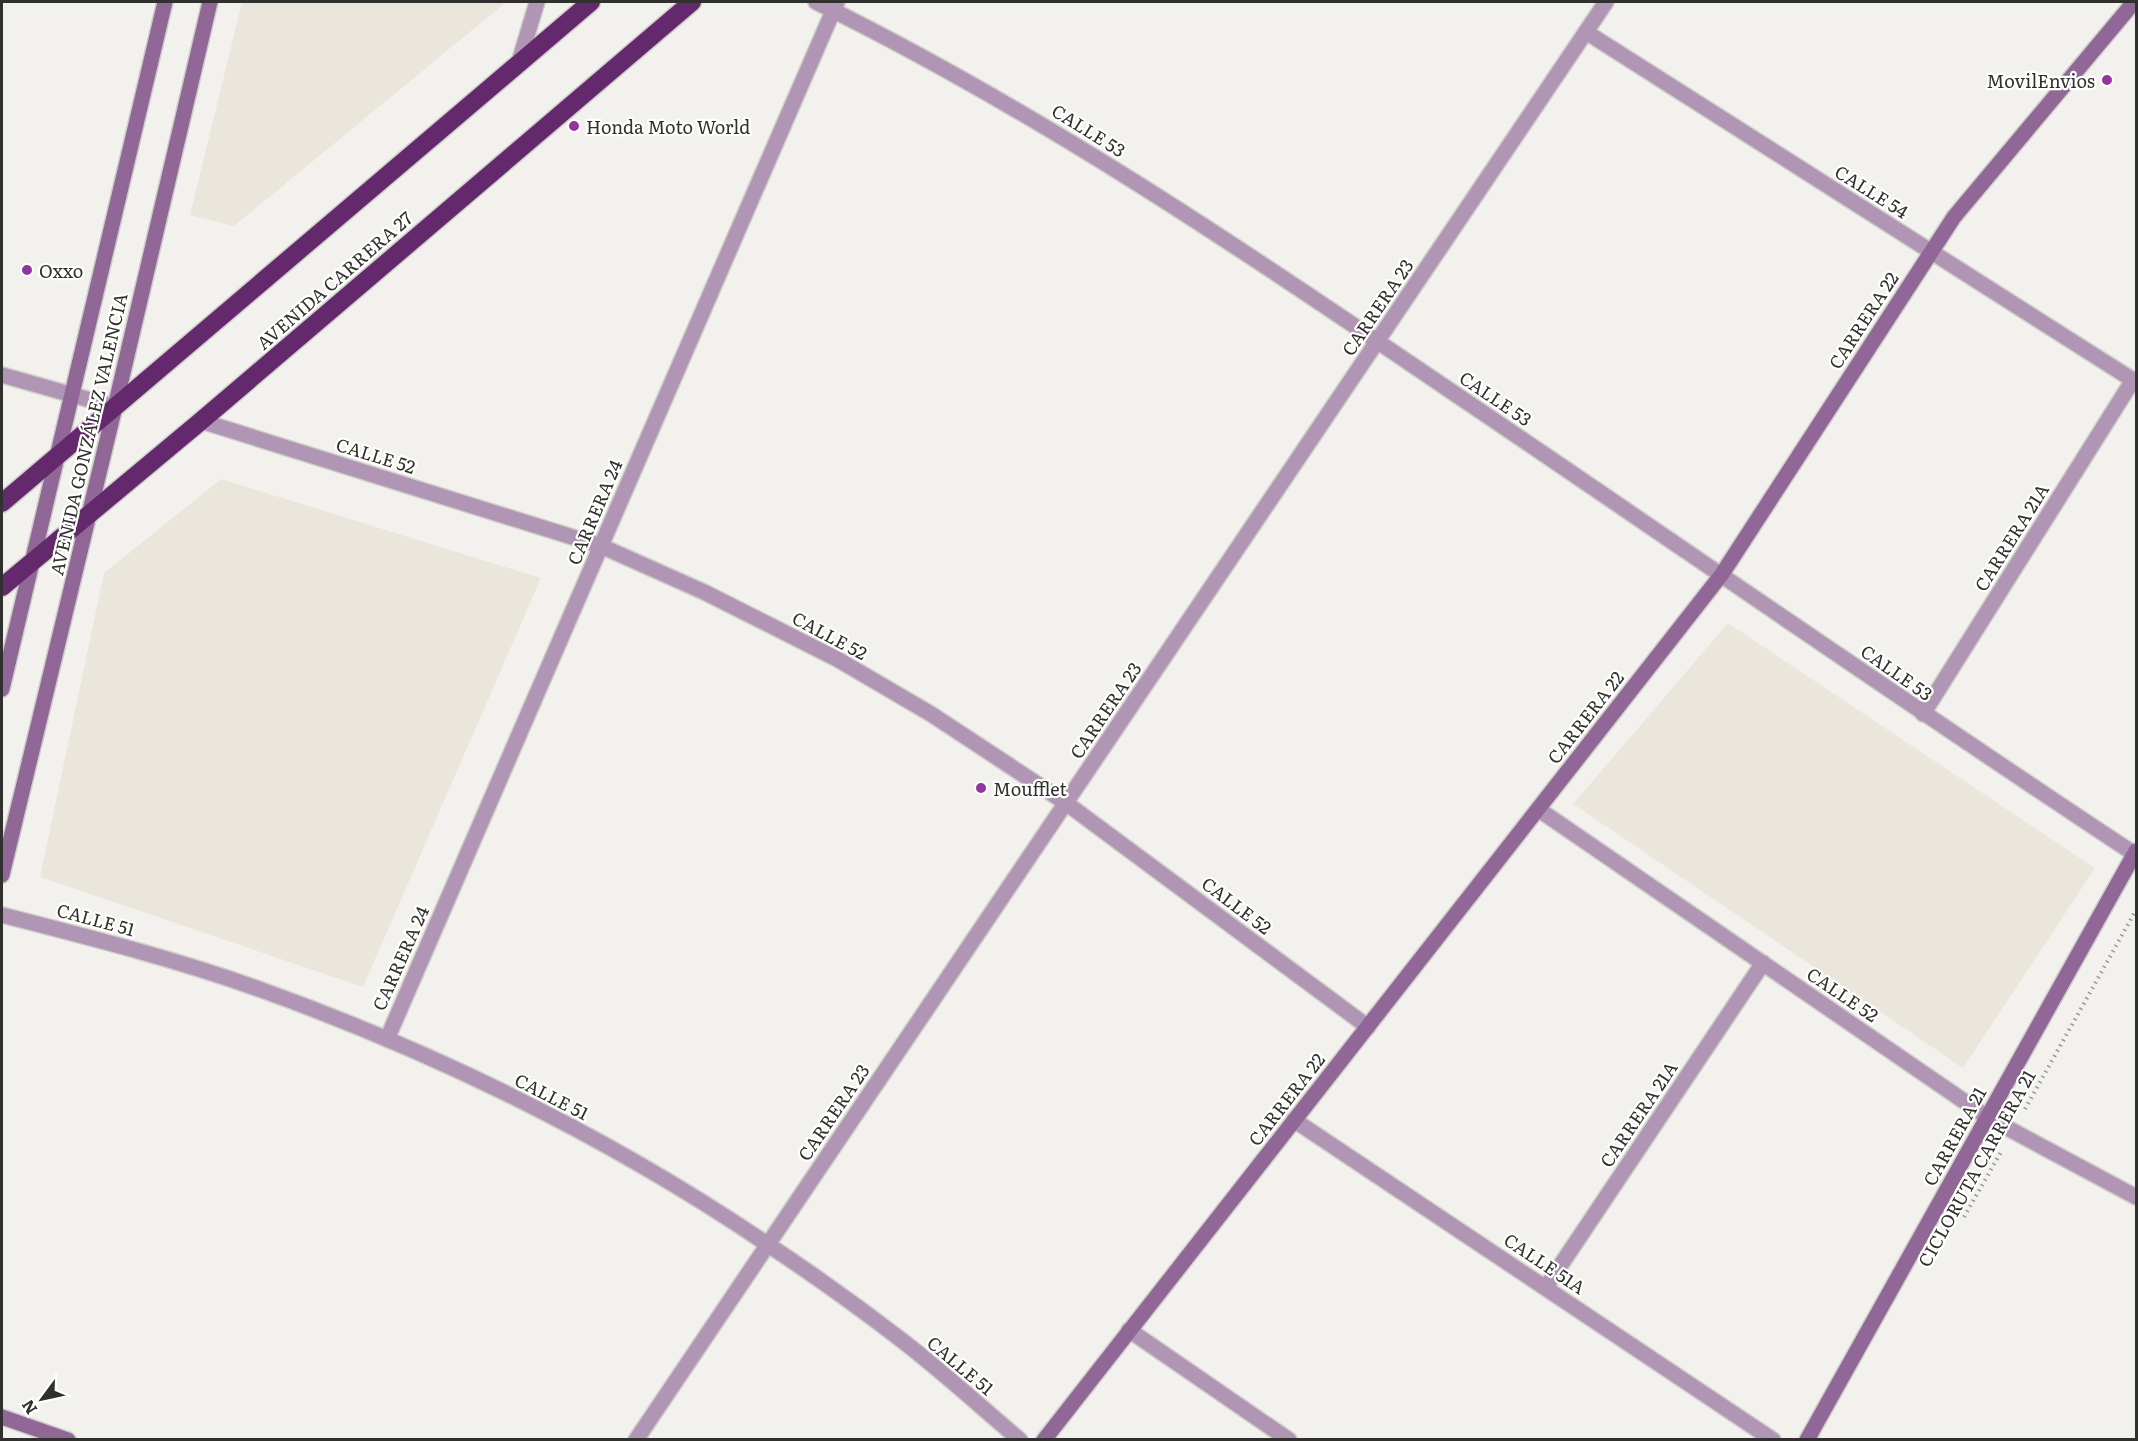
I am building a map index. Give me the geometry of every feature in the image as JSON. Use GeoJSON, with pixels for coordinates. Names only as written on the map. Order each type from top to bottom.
{"type":"FeatureCollection","features":[{"type":"Feature","properties":{"kind":"highway"},"geometry":{"type":"LineString","coordinates":[[2,503],[591,2]]}},
{"type":"Feature","properties":{"kind":"highway","name":"AVENIDA CARRERA 27"},"geometry":{"type":"LineString","coordinates":[[2,587],[201,421],[692,2]]}},
{"type":"Feature","properties":{"kind":"street","name":"AVENIDA GONZÁLEZ VALENCIA"},"geometry":{"type":"LineString","coordinates":[[2,689],[30,563],[165,2]]}},
{"type":"Feature","properties":{"kind":"street","name":"AVENIDA GONZÁLEZ VALENCIA"},"geometry":{"type":"LineString","coordinates":[[2,875],[210,2]]}},
{"type":"Feature","properties":{"kind":"street"},"geometry":{"type":"LineString","coordinates":[[519,62],[537,2]]}},
{"type":"Feature","properties":{"kind":"street","name":"CALLE 53"},"geometry":{"type":"LineString","coordinates":[[816,2],[836,6],[1039,122],[1183,212],[1722,574],[1923,714],[2136,853]]}},
{"type":"Feature","properties":{"kind":"street","name":"CARRERA 23"},"geometry":{"type":"LineString","coordinates":[[636,1440],[1606,2]]}},
{"type":"Feature","properties":{"kind":"street","name":"CARRERA 22"},"geometry":{"type":"LineString","coordinates":[[1044,1440],[1722,574],[1930,251],[1974,191],[2134,2]]}},
{"type":"Feature","properties":{"kind":"street","name":"CARRERA 24"},"geometry":{"type":"LineString","coordinates":[[387,1038],[836,6]]}},
{"type":"Feature","properties":{"kind":"street","name":"CALLE 54"},"geometry":{"type":"LineString","coordinates":[[1586,32],[2135,381]]}},
{"type":"Feature","properties":{"kind":"street"},"geometry":{"type":"LineString","coordinates":[[2,375],[115,407]]}},
{"type":"Feature","properties":{"kind":"street","name":"CARRERA 21A"},"geometry":{"type":"LineString","coordinates":[[1923,714],[2135,381]]}},
{"type":"Feature","properties":{"kind":"street","name":"CALLE 52"},"geometry":{"type":"LineString","coordinates":[[201,421],[601,546],[704,592],[837,659],[931,714],[1066,802],[1368,1027]]}},
{"type":"Feature","properties":{"kind":"street","name":"CALLE 52"},"geometry":{"type":"LineString","coordinates":[[1538,809],[1987,1117],[2136,1197]]}},
{"type":"Feature","properties":{"kind":"street","name":"CARRERA 21"},"geometry":{"type":"LineString","coordinates":[[1807,1440],[2136,853]]}},
{"type":"Feature","properties":{"kind":"street","name":"CALLE 51"},"geometry":{"type":"LineString","coordinates":[[2,915],[126,946],[258,988],[387,1038],[517,1099],[645,1167],[767,1244],[904,1342],[1020,1440]]}},
{"type":"Feature","properties":{"kind":"street","name":"CARRERA 21A"},"geometry":{"type":"LineString","coordinates":[[1546,1287],[1763,963]]}},
{"type":"Feature","properties":{"kind":"street","name":"CALLE 51A"},"geometry":{"type":"LineString","coordinates":[[1294,1120],[1773,1440]]}},
{"type":"Feature","properties":{"kind":"street"},"geometry":{"type":"LineString","coordinates":[[1129,1330],[1289,1440]]}},
{"type":"Feature","properties":{"kind":"street"},"geometry":{"type":"LineString","coordinates":[[2,1417],[68,1440]]}},
{"type":"Feature","properties":{"kind":"path","name":"CICLORUTA CARRERA 21"},"geometry":{"type":"LineString","coordinates":[[1961,1223],[2136,910]]}},
{"type":"Feature","properties":{"kind":"shaded area"},"geometry":{"type":"Polygon","coordinates":[[[242,2],[502,2],[504,4],[234,226],[190,215],[242,2]]]}},
{"type":"Feature","properties":{"kind":"shaded area"},"geometry":{"type":"Polygon","coordinates":[[[221,479],[541,578],[363,987],[40,877],[104,573],[221,479]]]}},
{"type":"Feature","properties":{"kind":"shaded area"},"geometry":{"type":"Polygon","coordinates":[[[1728,623],[2095,868],[1963,1068],[1573,804],[1728,623]]]}},
{"type":"Feature","properties":{"kind":"place","name":"MovilEnvios"},"geometry":{"type":"Point","coordinates":[2107,80]}},
{"type":"Feature","properties":{"kind":"place","name":"Honda Moto World"},"geometry":{"type":"Point","coordinates":[574,126]}},
{"type":"Feature","properties":{"kind":"place","name":"Oxxo"},"geometry":{"type":"Point","coordinates":[27,270]}},
{"type":"Feature","properties":{"kind":"place","name":"Moufflet"},"geometry":{"type":"Point","coordinates":[981,788]}}]}
